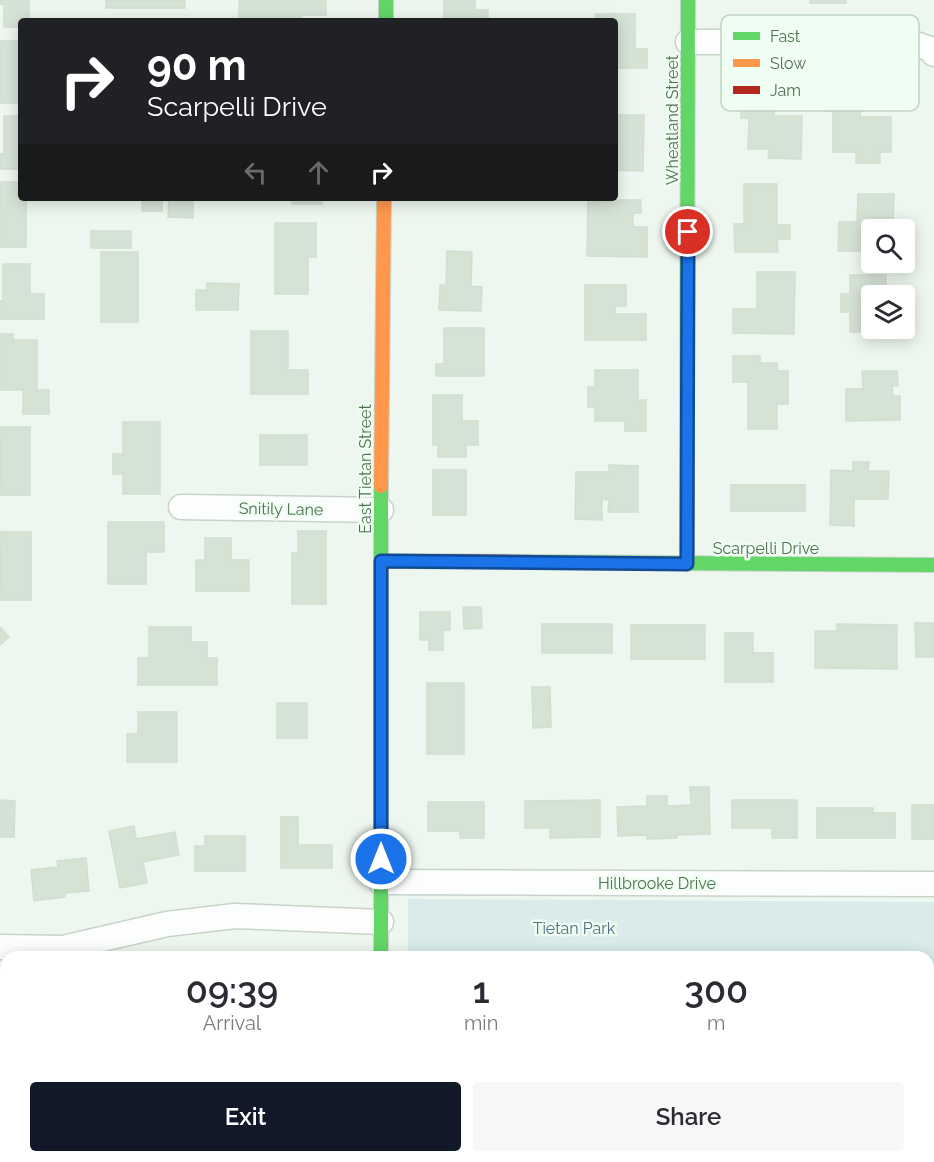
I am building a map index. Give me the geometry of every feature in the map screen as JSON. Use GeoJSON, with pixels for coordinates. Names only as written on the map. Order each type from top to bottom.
{"type":"FeatureCollection","features":[{"type":"Feature","properties":{"kind":"street"},"geometry":{"type":"LineString","coordinates":[[386,0],[386,18]]}},
{"type":"Feature","properties":{"kind":"street","name":"Wheatland Street"},"geometry":{"type":"LineString","coordinates":[[687,564],[688,0]]}},
{"type":"Feature","properties":{"kind":"street"},"geometry":{"type":"LineString","coordinates":[[688,42],[721,42]]}},
{"type":"Feature","properties":{"kind":"street"},"geometry":{"type":"LineString","coordinates":[[919,46],[933,52]]}},
{"type":"Feature","properties":{"kind":"street","name":"East Tietan Street"},"geometry":{"type":"LineString","coordinates":[[381,951],[384,201]]}},
{"type":"Feature","properties":{"kind":"street","name":"Snitily Lane"},"geometry":{"type":"LineString","coordinates":[[181,507],[381,510]]}},
{"type":"Feature","properties":{"kind":"street","name":"Scarpelli Drive"},"geometry":{"type":"LineString","coordinates":[[381,561],[934,565]]}},
{"type":"Feature","properties":{"kind":"street","name":"Hillbrooke Drive"},"geometry":{"type":"LineString","coordinates":[[381,882],[934,884]]}},
{"type":"Feature","properties":{"kind":"street"},"geometry":{"type":"LineString","coordinates":[[0,947],[63,948],[167,924],[235,916],[381,922]]}},
{"type":"Feature","properties":{"kind":"green space","name":"Tietan Park"},"geometry":{"type":"Polygon","coordinates":[[[408,899],[934,902],[934,951],[408,951],[408,899]]]}},
{"type":"Feature","properties":{"kind":"building"},"geometry":{"type":"Polygon","coordinates":[[[0,0],[29,0],[29,18],[18,18],[18,27],[4,27],[4,4],[0,4],[0,0]]]}},
{"type":"Feature","properties":{"kind":"building"},"geometry":{"type":"Polygon","coordinates":[[[106,0],[185,0],[185,8],[106,8],[106,0]]]}},
{"type":"Feature","properties":{"kind":"building"},"geometry":{"type":"Polygon","coordinates":[[[239,0],[326,0],[326,15],[301,15],[301,18],[239,18],[239,0]]]}},
{"type":"Feature","properties":{"kind":"building"},"geometry":{"type":"Polygon","coordinates":[[[444,0],[475,0],[475,10],[488,10],[488,18],[444,18],[444,0]]]}},
{"type":"Feature","properties":{"kind":"building"},"geometry":{"type":"Polygon","coordinates":[[[810,0],[846,0],[846,3],[810,3],[810,0]]]}},
{"type":"Feature","properties":{"kind":"building"},"geometry":{"type":"Polygon","coordinates":[[[596,14],[635,14],[635,49],[647,49],[647,68],[618,68],[618,18],[596,18],[596,14]]]}},
{"type":"Feature","properties":{"kind":"building"},"geometry":{"type":"Polygon","coordinates":[[[0,41],[18,41],[18,103],[0,103],[0,41]]]}},
{"type":"Feature","properties":{"kind":"building"},"geometry":{"type":"Polygon","coordinates":[[[741,111],[774,111],[774,116],[802,116],[801,159],[768,158],[769,149],[748,149],[749,118],[741,118],[741,111]]]}},
{"type":"Feature","properties":{"kind":"building"},"geometry":{"type":"Polygon","coordinates":[[[833,111],[860,111],[860,117],[891,117],[891,152],[880,152],[880,163],[856,163],[856,152],[833,152],[833,111]]]}},
{"type":"Feature","properties":{"kind":"building"},"geometry":{"type":"Polygon","coordinates":[[[618,115],[644,115],[643,171],[618,170],[618,115]]]}},
{"type":"Feature","properties":{"kind":"building"},"geometry":{"type":"Polygon","coordinates":[[[4,116],[18,116],[18,169],[0,169],[0,154],[4,154],[4,116]]]}},
{"type":"Feature","properties":{"kind":"building"},"geometry":{"type":"Polygon","coordinates":[[[0,182],[18,182],[18,201],[26,201],[26,247],[0,247],[0,182]]]}},
{"type":"Feature","properties":{"kind":"building"},"geometry":{"type":"Polygon","coordinates":[[[744,184],[777,184],[777,225],[790,225],[790,239],[777,239],[778,252],[735,252],[734,224],[744,224],[744,184]]]}},
{"type":"Feature","properties":{"kind":"building"},"geometry":{"type":"Polygon","coordinates":[[[858,194],[894,194],[893,219],[861,219],[861,251],[838,251],[839,222],[857,222],[858,194]]]}},
{"type":"Feature","properties":{"kind":"building"},"geometry":{"type":"Polygon","coordinates":[[[641,200],[641,213],[633,213],[633,227],[647,227],[647,257],[587,256],[588,201],[641,200]]]}},
{"type":"Feature","properties":{"kind":"building"},"geometry":{"type":"Polygon","coordinates":[[[142,201],[162,201],[162,211],[142,211],[142,201]]]}},
{"type":"Feature","properties":{"kind":"building"},"geometry":{"type":"Polygon","coordinates":[[[169,201],[193,201],[193,218],[168,217],[169,201]]]}},
{"type":"Feature","properties":{"kind":"building"},"geometry":{"type":"Polygon","coordinates":[[[292,201],[322,201],[322,204],[292,204],[292,201]]]}},
{"type":"Feature","properties":{"kind":"building"},"geometry":{"type":"Polygon","coordinates":[[[275,223],[316,223],[316,257],[308,257],[308,294],[275,294],[275,223]]]}},
{"type":"Feature","properties":{"kind":"building"},"geometry":{"type":"Polygon","coordinates":[[[91,231],[131,231],[131,248],[91,248],[91,231]]]}},
{"type":"Feature","properties":{"kind":"building"},"geometry":{"type":"Polygon","coordinates":[[[447,251],[472,252],[471,286],[482,287],[481,311],[439,310],[440,285],[446,285],[447,251]]]}},
{"type":"Feature","properties":{"kind":"building"},"geometry":{"type":"Polygon","coordinates":[[[101,252],[138,252],[138,322],[101,322],[101,252]]]}},
{"type":"Feature","properties":{"kind":"building"},"geometry":{"type":"Polygon","coordinates":[[[3,264],[30,264],[30,294],[44,294],[44,319],[0,319],[0,301],[3,301],[3,264]]]}},
{"type":"Feature","properties":{"kind":"building"},"geometry":{"type":"Polygon","coordinates":[[[757,272],[795,272],[794,334],[733,333],[733,309],[757,309],[757,272]]]}},
{"type":"Feature","properties":{"kind":"building"},"geometry":{"type":"Polygon","coordinates":[[[850,275],[886,275],[886,285],[861,285],[861,332],[850,332],[850,312],[841,312],[841,294],[850,294],[850,275]]]}},
{"type":"Feature","properties":{"kind":"building"},"geometry":{"type":"Polygon","coordinates":[[[207,283],[239,284],[238,310],[196,310],[196,290],[207,290],[207,283]]]}},
{"type":"Feature","properties":{"kind":"building"},"geometry":{"type":"Polygon","coordinates":[[[585,285],[626,285],[626,306],[615,306],[615,314],[646,314],[646,340],[585,340],[585,285]]]}},
{"type":"Feature","properties":{"kind":"building"},"geometry":{"type":"Polygon","coordinates":[[[444,328],[484,328],[484,376],[436,376],[436,364],[444,364],[444,328]]]}},
{"type":"Feature","properties":{"kind":"building"},"geometry":{"type":"Polygon","coordinates":[[[251,331],[288,331],[288,370],[308,370],[308,394],[251,394],[251,331]]]}},
{"type":"Feature","properties":{"kind":"building"},"geometry":{"type":"Polygon","coordinates":[[[0,334],[13,334],[13,340],[37,340],[37,390],[49,390],[49,414],[23,414],[23,390],[0,390],[0,334]]]}},
{"type":"Feature","properties":{"kind":"building"},"geometry":{"type":"Polygon","coordinates":[[[733,356],[760,356],[760,363],[777,363],[777,371],[788,371],[788,404],[777,404],[777,429],[748,429],[748,382],[733,382],[733,356]]]}},
{"type":"Feature","properties":{"kind":"building"},"geometry":{"type":"Polygon","coordinates":[[[595,370],[638,370],[638,400],[646,400],[646,431],[625,431],[625,421],[595,421],[595,407],[588,407],[588,387],[595,387],[595,370]]]}},
{"type":"Feature","properties":{"kind":"building"},"geometry":{"type":"Polygon","coordinates":[[[862,371],[897,371],[898,386],[892,386],[893,396],[900,396],[900,420],[846,421],[846,389],[863,389],[862,371]]]}},
{"type":"Feature","properties":{"kind":"building"},"geometry":{"type":"Polygon","coordinates":[[[433,395],[462,395],[462,421],[478,421],[478,445],[466,445],[466,457],[438,457],[438,445],[433,445],[433,395]]]}},
{"type":"Feature","properties":{"kind":"building"},"geometry":{"type":"Polygon","coordinates":[[[123,422],[160,422],[160,494],[123,494],[123,474],[113,474],[113,454],[123,454],[123,422]]]}},
{"type":"Feature","properties":{"kind":"building"},"geometry":{"type":"Polygon","coordinates":[[[0,427],[30,427],[30,495],[1,495],[0,427]]]}},
{"type":"Feature","properties":{"kind":"building"},"geometry":{"type":"Polygon","coordinates":[[[260,435],[307,435],[307,465],[260,465],[260,435]]]}},
{"type":"Feature","properties":{"kind":"building"},"geometry":{"type":"Polygon","coordinates":[[[853,462],[869,462],[868,471],[889,471],[888,499],[854,499],[854,526],[830,525],[831,470],[853,471],[853,462]]]}},
{"type":"Feature","properties":{"kind":"building"},"geometry":{"type":"Polygon","coordinates":[[[609,465],[638,466],[638,512],[608,512],[609,500],[602,499],[602,520],[575,519],[576,472],[609,472],[609,465]]]}},
{"type":"Feature","properties":{"kind":"building"},"geometry":{"type":"Polygon","coordinates":[[[433,470],[466,470],[466,515],[433,515],[433,470]]]}},
{"type":"Feature","properties":{"kind":"building"},"geometry":{"type":"Polygon","coordinates":[[[731,485],[805,485],[805,511],[731,511],[731,485]]]}},
{"type":"Feature","properties":{"kind":"building"},"geometry":{"type":"Polygon","coordinates":[[[108,522],[164,522],[164,552],[146,552],[146,584],[108,584],[108,522]]]}},
{"type":"Feature","properties":{"kind":"building"},"geometry":{"type":"Polygon","coordinates":[[[298,531],[326,531],[326,604],[292,604],[292,553],[298,553],[298,531]]]}},
{"type":"Feature","properties":{"kind":"building"},"geometry":{"type":"Polygon","coordinates":[[[0,532],[31,532],[31,600],[1,600],[0,532]]]}},
{"type":"Feature","properties":{"kind":"building"},"geometry":{"type":"Polygon","coordinates":[[[205,538],[231,538],[231,560],[249,560],[249,591],[196,591],[196,560],[205,560],[205,538]]]}},
{"type":"Feature","properties":{"kind":"building"},"geometry":{"type":"Polygon","coordinates":[[[463,607],[481,607],[482,628],[464,629],[463,607]]]}},
{"type":"Feature","properties":{"kind":"building"},"geometry":{"type":"Polygon","coordinates":[[[420,612],[450,612],[450,630],[443,630],[443,650],[429,650],[429,640],[420,640],[420,612]]]}},
{"type":"Feature","properties":{"kind":"building"},"geometry":{"type":"Polygon","coordinates":[[[915,623],[934,623],[934,657],[916,657],[915,623]]]}},
{"type":"Feature","properties":{"kind":"building"},"geometry":{"type":"Polygon","coordinates":[[[542,624],[612,624],[612,653],[542,653],[542,624]]]}},
{"type":"Feature","properties":{"kind":"building"},"geometry":{"type":"Polygon","coordinates":[[[837,624],[897,625],[897,669],[815,668],[815,631],[837,631],[837,624]]]}},
{"type":"Feature","properties":{"kind":"building"},"geometry":{"type":"Polygon","coordinates":[[[631,625],[705,625],[705,659],[631,659],[631,625]]]}},
{"type":"Feature","properties":{"kind":"building"},"geometry":{"type":"Polygon","coordinates":[[[0,627],[9,637],[0,645],[0,627]]]}},
{"type":"Feature","properties":{"kind":"building"},"geometry":{"type":"Polygon","coordinates":[[[149,627],[191,627],[191,642],[207,642],[207,658],[217,658],[217,685],[138,685],[138,658],[149,658],[149,627]]]}},
{"type":"Feature","properties":{"kind":"building"},"geometry":{"type":"Polygon","coordinates":[[[725,633],[753,633],[753,653],[773,653],[773,682],[725,682],[725,633]]]}},
{"type":"Feature","properties":{"kind":"building"},"geometry":{"type":"Polygon","coordinates":[[[427,683],[464,683],[464,754],[427,754],[427,683]]]}},
{"type":"Feature","properties":{"kind":"building"},"geometry":{"type":"Polygon","coordinates":[[[532,687],[550,687],[551,727],[533,728],[532,687]]]}},
{"type":"Feature","properties":{"kind":"building"},"geometry":{"type":"Polygon","coordinates":[[[277,703],[307,703],[307,738],[277,738],[277,703]]]}},
{"type":"Feature","properties":{"kind":"building"},"geometry":{"type":"Polygon","coordinates":[[[138,712],[177,712],[177,762],[127,762],[127,734],[138,734],[138,712]]]}},
{"type":"Feature","properties":{"kind":"building"},"geometry":{"type":"Polygon","coordinates":[[[690,787],[709,787],[710,834],[647,839],[647,835],[618,836],[617,807],[647,806],[647,796],[667,796],[667,806],[691,805],[690,787]]]}},
{"type":"Feature","properties":{"kind":"building"},"geometry":{"type":"Polygon","coordinates":[[[0,800],[15,801],[14,837],[0,837],[0,800]]]}},
{"type":"Feature","properties":{"kind":"building"},"geometry":{"type":"Polygon","coordinates":[[[600,800],[600,837],[550,838],[550,828],[525,828],[525,801],[600,800]]]}},
{"type":"Feature","properties":{"kind":"building"},"geometry":{"type":"Polygon","coordinates":[[[732,800],[797,800],[797,838],[772,838],[772,828],[732,828],[732,800]]]}},
{"type":"Feature","properties":{"kind":"building"},"geometry":{"type":"Polygon","coordinates":[[[428,802],[484,802],[484,838],[460,838],[460,831],[428,831],[428,802]]]}},
{"type":"Feature","properties":{"kind":"building"},"geometry":{"type":"Polygon","coordinates":[[[912,805],[934,805],[934,839],[912,839],[912,805]]]}},
{"type":"Feature","properties":{"kind":"building"},"geometry":{"type":"Polygon","coordinates":[[[817,808],[873,808],[873,813],[895,813],[895,838],[817,838],[817,808]]]}},
{"type":"Feature","properties":{"kind":"building"},"geometry":{"type":"Polygon","coordinates":[[[281,817],[298,817],[298,845],[332,845],[332,868],[281,868],[281,817]]]}},
{"type":"Feature","properties":{"kind":"building"},"geometry":{"type":"Polygon","coordinates":[[[134,826],[136,839],[175,832],[179,855],[143,862],[147,883],[120,888],[109,831],[134,826]]]}},
{"type":"Feature","properties":{"kind":"building"},"geometry":{"type":"Polygon","coordinates":[[[205,836],[245,836],[245,871],[195,871],[195,846],[205,846],[205,836]]]}},
{"type":"Feature","properties":{"kind":"building"},"geometry":{"type":"Polygon","coordinates":[[[86,858],[89,891],[65,893],[65,897],[34,901],[31,870],[58,867],[57,861],[86,858]]]}},
{"type":"Feature","properties":{"kind":"traffic: fast"},"geometry":{"type":"LineString","coordinates":[[386,0],[386,18]]}},
{"type":"Feature","properties":{"kind":"traffic: fast"},"geometry":{"type":"LineString","coordinates":[[687,373],[688,0]]}},
{"type":"Feature","properties":{"kind":"traffic: fast"},"geometry":{"type":"LineString","coordinates":[[381,486],[381,951]]}},
{"type":"Feature","properties":{"kind":"traffic: fast"},"geometry":{"type":"LineString","coordinates":[[536,562],[934,565]]}},
{"type":"Feature","properties":{"kind":"traffic: slow"},"geometry":{"type":"LineString","coordinates":[[381,486],[384,201]]}},
{"type":"Feature","properties":{"kind":"traffic: slow"},"geometry":{"type":"LineString","coordinates":[[687,373],[687,564]]}},
{"type":"Feature","properties":{"kind":"traffic: jam"},"geometry":{"type":"LineString","coordinates":[[381,561],[536,562]]}},
{"type":"Feature","properties":{"kind":"route"},"geometry":{"type":"LineString","coordinates":[[381,859],[381,561],[687,564],[688,232]]}}]}
